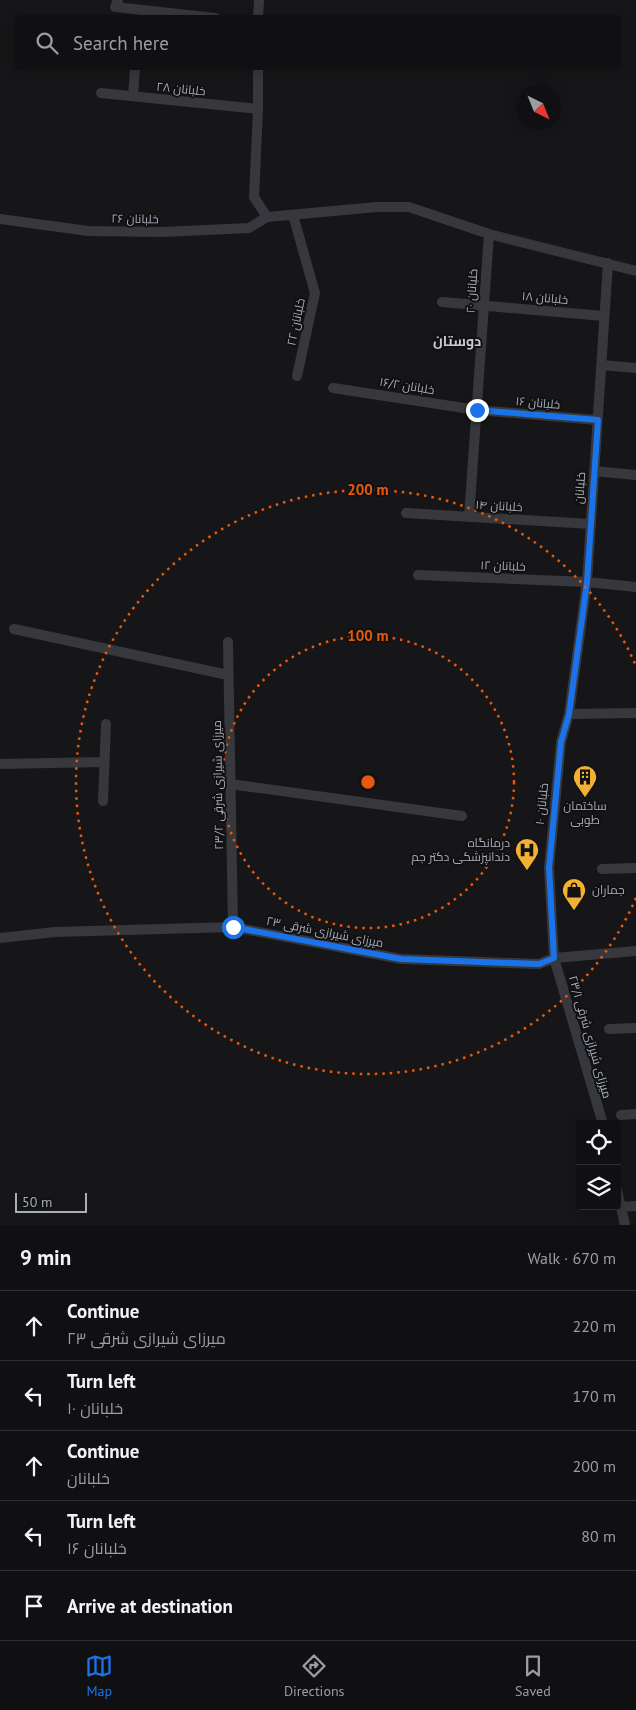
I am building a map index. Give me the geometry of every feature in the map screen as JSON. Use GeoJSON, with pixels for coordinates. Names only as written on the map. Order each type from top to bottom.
{"type":"FeatureCollection","features":[{"type":"Feature","properties":{"kind":"street"},"geometry":{"type":"LineString","coordinates":[[258,15],[259,0]]}},
{"type":"Feature","properties":{"kind":"street"},"geometry":{"type":"LineString","coordinates":[[116,3],[195,15]]}},
{"type":"Feature","properties":{"kind":"street"},"geometry":{"type":"LineString","coordinates":[[133,96],[135,70]]}},
{"type":"Feature","properties":{"kind":"street"},"geometry":{"type":"LineString","coordinates":[[258,70],[254,197],[267,217],[377,207],[409,208],[489,234],[608,262],[636,271]]}},
{"type":"Feature","properties":{"kind":"street","name":"۲۸ خلبانان"},"geometry":{"type":"LineString","coordinates":[[102,93],[258,109]]}},
{"type":"Feature","properties":{"kind":"street","name":"۲۲ خلبانان"},"geometry":{"type":"LineString","coordinates":[[293,215],[315,293],[297,376]]}},
{"type":"Feature","properties":{"kind":"street","name":"۲۶ خلبانان"},"geometry":{"type":"LineString","coordinates":[[0,219],[88,231],[162,232],[249,228],[267,217]]}},
{"type":"Feature","properties":{"kind":"street","name":"۲۰ خلبانان"},"geometry":{"type":"LineString","coordinates":[[469,517],[489,234]]}},
{"type":"Feature","properties":{"kind":"street","name":"خلبانان"},"geometry":{"type":"LineString","coordinates":[[569,714],[587,582],[608,262]]}},
{"type":"Feature","properties":{"kind":"street","name":"۱۸ خلبانان"},"geometry":{"type":"LineString","coordinates":[[442,302],[484,304],[604,316]]}},
{"type":"Feature","properties":{"kind":"street"},"geometry":{"type":"LineString","coordinates":[[601,366],[636,368]]}},
{"type":"Feature","properties":{"kind":"street","name":"۱۶/۲ خلبانان"},"geometry":{"type":"LineString","coordinates":[[332,388],[477,410]]}},
{"type":"Feature","properties":{"kind":"street","name":"۱۶ خلبانان"},"geometry":{"type":"LineString","coordinates":[[477,410],[598,420]]}},
{"type":"Feature","properties":{"kind":"street"},"geometry":{"type":"LineString","coordinates":[[594,471],[636,475]]}},
{"type":"Feature","properties":{"kind":"street","name":"۱۴ خلبانان"},"geometry":{"type":"LineString","coordinates":[[406,513],[591,524]]}},
{"type":"Feature","properties":{"kind":"street","name":"۱۲ خلبانان"},"geometry":{"type":"LineString","coordinates":[[418,575],[587,582],[636,587]]}},
{"type":"Feature","properties":{"kind":"street"},"geometry":{"type":"LineString","coordinates":[[14,629],[228,675]]}},
{"type":"Feature","properties":{"kind":"street","name":"۲۳/۲ میرزای شیرازی شرقی"},"geometry":{"type":"LineString","coordinates":[[228,642],[233,927]]}},
{"type":"Feature","properties":{"kind":"street"},"geometry":{"type":"LineString","coordinates":[[569,714],[636,713]]}},
{"type":"Feature","properties":{"kind":"street","name":"۱۰ خلبانان"},"geometry":{"type":"LineString","coordinates":[[554,958],[549,868],[561,742],[569,714]]}},
{"type":"Feature","properties":{"kind":"street"},"geometry":{"type":"LineString","coordinates":[[103,801],[106,724]]}},
{"type":"Feature","properties":{"kind":"street"},"geometry":{"type":"LineString","coordinates":[[0,764],[104,762]]}},
{"type":"Feature","properties":{"kind":"street"},"geometry":{"type":"LineString","coordinates":[[230,784],[462,816]]}},
{"type":"Feature","properties":{"kind":"street"},"geometry":{"type":"LineString","coordinates":[[602,869],[636,868]]}},
{"type":"Feature","properties":{"kind":"street","name":"۲۳ میرزای شیرازی شرقی"},"geometry":{"type":"LineString","coordinates":[[0,938],[55,932],[233,927],[401,959],[539,964],[554,958],[636,951]]}},
{"type":"Feature","properties":{"kind":"street","name":"۲۳/۱ میرزای شیرازی شرقی"},"geometry":{"type":"LineString","coordinates":[[554,958],[602,1120]]}},
{"type":"Feature","properties":{"kind":"street"},"geometry":{"type":"LineString","coordinates":[[609,1029],[636,1028]]}},
{"type":"Feature","properties":{"kind":"street"},"geometry":{"type":"LineString","coordinates":[[621,1115],[636,1114]]}},
{"type":"Feature","properties":{"kind":"street"},"geometry":{"type":"LineString","coordinates":[[625,1225],[621,1207],[636,1206]]}},
{"type":"Feature","properties":{"kind":"place","name":"ساختمان طوبی"},"geometry":{"type":"Point","coordinates":[585,798]}},
{"type":"Feature","properties":{"kind":"place","name":"درمانگاه دندانپزشکی دکتر جم"},"geometry":{"type":"Point","coordinates":[527,871]}},
{"type":"Feature","properties":{"kind":"place","name":"جماران"},"geometry":{"type":"Point","coordinates":[574,911]}},
{"type":"Feature","properties":{"kind":"district","name":"دوستان"},"geometry":{"type":"Point","coordinates":[457,341]}},
{"type":"Feature","properties":{"kind":"route"},"geometry":{"type":"LineString","coordinates":[[233,927],[401,959],[539,964],[554,958],[549,868],[561,742],[569,714],[587,582],[598,420],[477,410]]}}]}
